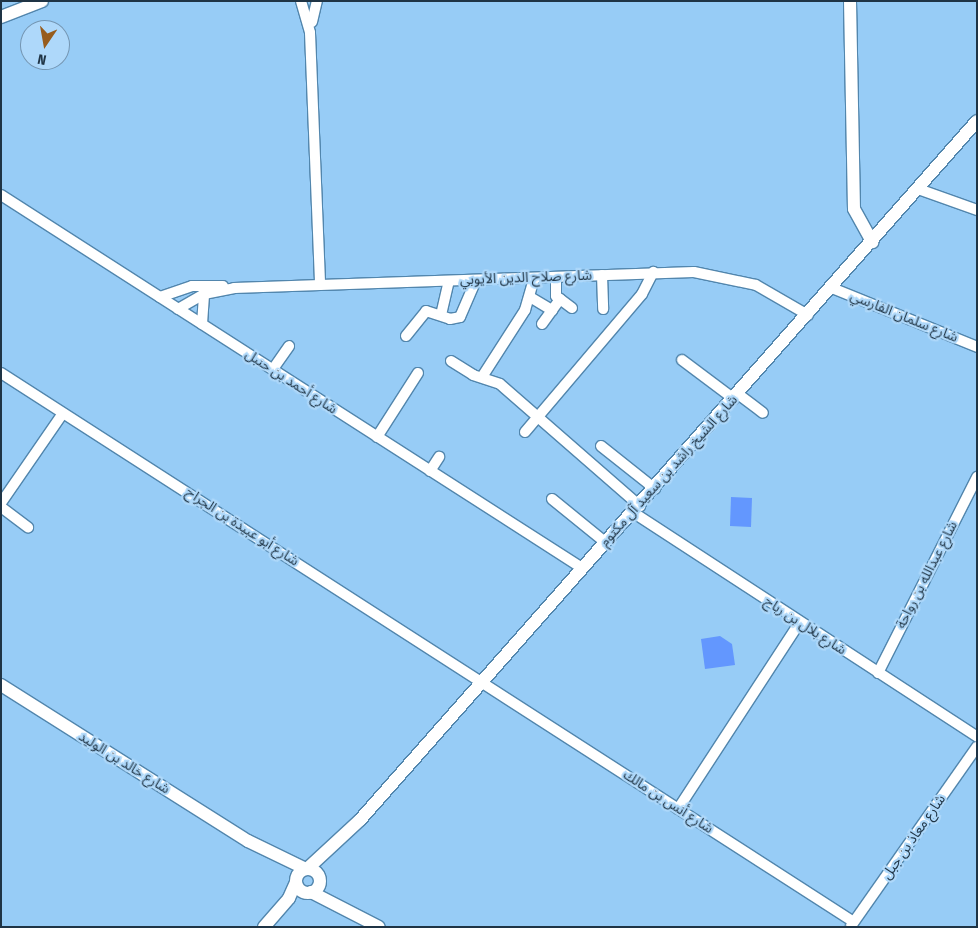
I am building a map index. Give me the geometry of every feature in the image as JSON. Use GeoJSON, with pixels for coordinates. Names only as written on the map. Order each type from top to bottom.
{"type":"FeatureCollection","features":[{"type":"Feature","properties":{"kind":"street"},"geometry":{"type":"LineString","coordinates":[[1,17],[42,1]]}},
{"type":"Feature","properties":{"kind":"street"},"geometry":{"type":"LineString","coordinates":[[301,1],[310,33],[320,285]]}},
{"type":"Feature","properties":{"kind":"street"},"geometry":{"type":"LineString","coordinates":[[310,33],[317,1]]}},
{"type":"Feature","properties":{"kind":"street"},"geometry":{"type":"LineString","coordinates":[[847,5],[854,209],[872,242]]}},
{"type":"Feature","properties":{"kind":"street","name":"شارع الشيخ راشد بن سعيد آل مكتوم"},"geometry":{"type":"LineString","coordinates":[[296,882],[307,869],[360,820],[605,542],[637,510],[977,121]]}},
{"type":"Feature","properties":{"kind":"street"},"geometry":{"type":"LineString","coordinates":[[918,189],[977,210]]}},
{"type":"Feature","properties":{"kind":"street","name":"شارع أحمد بن حنبل"},"geometry":{"type":"LineString","coordinates":[[1,194],[582,568]]}},
{"type":"Feature","properties":{"kind":"street"},"geometry":{"type":"LineString","coordinates":[[525,432],[642,294],[653,272]]}},
{"type":"Feature","properties":{"kind":"street","name":"شارع صلاح الدين الأيوبي"},"geometry":{"type":"LineString","coordinates":[[160,297],[200,285],[234,288],[653,272],[711,274],[742,280],[808,315]]}},
{"type":"Feature","properties":{"kind":"street"},"geometry":{"type":"LineString","coordinates":[[602,275],[603,309]]}},
{"type":"Feature","properties":{"kind":"street"},"geometry":{"type":"LineString","coordinates":[[556,277],[560,299],[572,308]]}},
{"type":"Feature","properties":{"kind":"street"},"geometry":{"type":"LineString","coordinates":[[482,377],[530,297],[534,278]]}},
{"type":"Feature","properties":{"kind":"street"},"geometry":{"type":"LineString","coordinates":[[406,336],[426,311],[453,320],[460,316],[476,280]]}},
{"type":"Feature","properties":{"kind":"street"},"geometry":{"type":"LineString","coordinates":[[441,315],[449,281]]}},
{"type":"Feature","properties":{"kind":"street","name":"شارع صلاح الدين الأيوبي"},"geometry":{"type":"LineString","coordinates":[[178,309],[204,294],[234,288]]}},
{"type":"Feature","properties":{"kind":"street","name":"شارع سلمان الفارسي"},"geometry":{"type":"LineString","coordinates":[[832,288],[977,347]]}},
{"type":"Feature","properties":{"kind":"street"},"geometry":{"type":"LineString","coordinates":[[202,324],[204,294]]}},
{"type":"Feature","properties":{"kind":"street"},"geometry":{"type":"LineString","coordinates":[[530,297],[552,310]]}},
{"type":"Feature","properties":{"kind":"street"},"geometry":{"type":"LineString","coordinates":[[542,324],[560,299]]}},
{"type":"Feature","properties":{"kind":"street"},"geometry":{"type":"LineString","coordinates":[[273,369],[289,346]]}},
{"type":"Feature","properties":{"kind":"street"},"geometry":{"type":"LineString","coordinates":[[682,360],[763,413]]}},
{"type":"Feature","properties":{"kind":"street","name":"شارع بلال بن رباح"},"geometry":{"type":"LineString","coordinates":[[451,361],[500,384],[637,510],[800,622],[977,737]]}},
{"type":"Feature","properties":{"kind":"street","name":"شارع أبو عبيدة بن الجراح"},"geometry":{"type":"LineString","coordinates":[[1,373],[482,681]]}},
{"type":"Feature","properties":{"kind":"street"},"geometry":{"type":"LineString","coordinates":[[377,437],[418,373]]}},
{"type":"Feature","properties":{"kind":"street"},"geometry":{"type":"LineString","coordinates":[[1,503],[63,413]]}},
{"type":"Feature","properties":{"kind":"street"},"geometry":{"type":"LineString","coordinates":[[601,446],[655,489]]}},
{"type":"Feature","properties":{"kind":"street"},"geometry":{"type":"LineString","coordinates":[[430,471],[439,457]]}},
{"type":"Feature","properties":{"kind":"street","name":"شارع عبدالله بن رواحة"},"geometry":{"type":"LineString","coordinates":[[878,673],[977,477]]}},
{"type":"Feature","properties":{"kind":"street"},"geometry":{"type":"LineString","coordinates":[[552,499],[605,542]]}},
{"type":"Feature","properties":{"kind":"street"},"geometry":{"type":"LineString","coordinates":[[1,507],[28,527]]}},
{"type":"Feature","properties":{"kind":"street"},"geometry":{"type":"LineString","coordinates":[[678,808],[800,622]]}},
{"type":"Feature","properties":{"kind":"street","name":"شارع أنس بن مالك"},"geometry":{"type":"LineString","coordinates":[[482,681],[852,924]]}},
{"type":"Feature","properties":{"kind":"street","name":"شارع خالد بن الوليد"},"geometry":{"type":"LineString","coordinates":[[1,686],[248,841],[307,869],[320,880]]}},
{"type":"Feature","properties":{"kind":"street","name":"شارع معاذ بن جبل"},"geometry":{"type":"LineString","coordinates":[[852,924],[977,747]]}},
{"type":"Feature","properties":{"kind":"street","name":"شارع الشيخ راشد بن سعيد آل مكتوم"},"geometry":{"type":"LineString","coordinates":[[310,892],[360,820]]}},
{"type":"Feature","properties":{"kind":"street","name":"شارع خالد بن الوليد"},"geometry":{"type":"LineString","coordinates":[[248,841],[310,892]]}},
{"type":"Feature","properties":{"kind":"street"},"geometry":{"type":"LineString","coordinates":[[320,880],[374,924]]}},
{"type":"Feature","properties":{"kind":"street"},"geometry":{"type":"LineString","coordinates":[[264,927],[286,903],[296,882]]}},
{"type":"Feature","properties":{"kind":"street"},"geometry":{"type":"LineString","coordinates":[[272,927],[310,892],[374,924]]}},
{"type":"Feature","properties":{"kind":"building"},"geometry":{"type":"Polygon","coordinates":[[[731,497],[752,498],[751,527],[730,526],[731,497]]]}},
{"type":"Feature","properties":{"kind":"building"},"geometry":{"type":"Polygon","coordinates":[[[720,636],[732,644],[735,665],[705,669],[701,639],[720,636]]]}}]}
